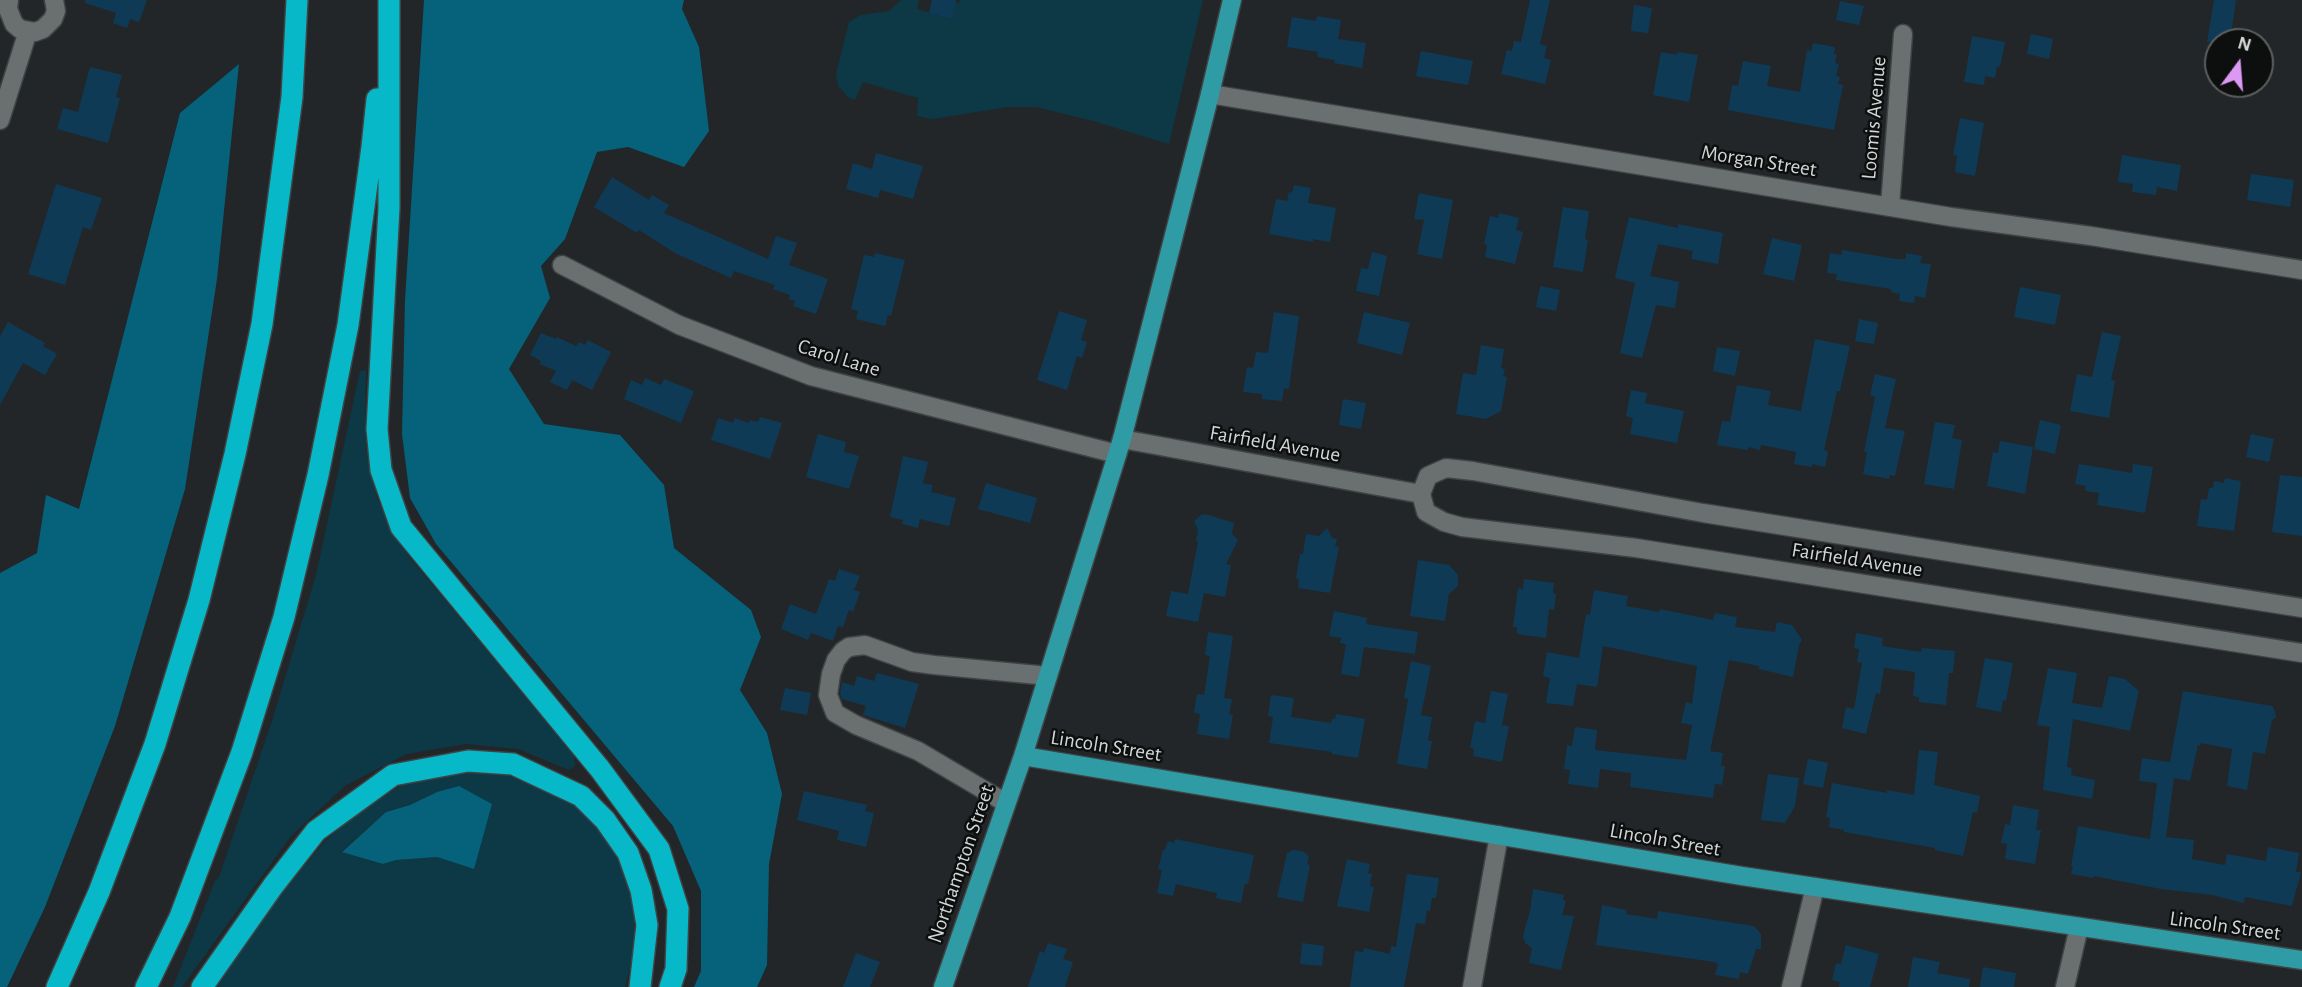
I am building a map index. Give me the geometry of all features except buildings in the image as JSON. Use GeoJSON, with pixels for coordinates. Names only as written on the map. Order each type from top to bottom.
{"type":"FeatureCollection","features":[{"type":"Feature","properties":{"kind":"highway"},"geometry":{"type":"LineString","coordinates":[[288,0],[292,97]]}},
{"type":"Feature","properties":{"kind":"highway"},"geometry":{"type":"LineString","coordinates":[[57,987],[99,892],[155,744],[199,600],[235,454],[262,324],[292,97],[297,0]]}},
{"type":"Feature","properties":{"kind":"highway"},"geometry":{"type":"LineString","coordinates":[[146,987],[180,917],[242,752],[284,617],[318,475],[348,325],[372,147],[387,0]]}},
{"type":"Feature","properties":{"kind":"highway"},"geometry":{"type":"LineString","coordinates":[[387,0],[389,208],[377,429],[381,470],[401,527],[600,769],[659,849],[678,909],[676,969],[670,987]]}},
{"type":"Feature","properties":{"kind":"highway"},"geometry":{"type":"LineString","coordinates":[[202,987],[272,886],[316,831],[393,775],[468,761],[513,764],[580,796],[605,820],[628,853],[641,890],[647,925],[640,987]]}},
{"type":"Feature","properties":{"kind":"main road","name":"Northampton Street"},"geometry":{"type":"LineString","coordinates":[[943,987],[1023,756],[1120,447],[1232,0]]}},
{"type":"Feature","properties":{"kind":"main road","name":"Lincoln Street"},"geometry":{"type":"LineString","coordinates":[[1023,756],[1815,887],[2302,960]]}},
{"type":"Feature","properties":{"kind":"street"},"geometry":{"type":"LineString","coordinates":[[9,0],[8,9],[14,24],[28,31],[43,29],[49,25],[55,11],[54,0]]}},
{"type":"Feature","properties":{"kind":"street"},"geometry":{"type":"LineString","coordinates":[[0,120],[28,31]]}},
{"type":"Feature","properties":{"kind":"street","name":"Loomis Avenue"},"geometry":{"type":"LineString","coordinates":[[1890,205],[1903,34]]}},
{"type":"Feature","properties":{"kind":"street","name":"Morgan Street"},"geometry":{"type":"LineString","coordinates":[[1210,94],[1951,217],[2091,236],[2302,270]]}},
{"type":"Feature","properties":{"kind":"street","name":"Carol Lane"},"geometry":{"type":"LineString","coordinates":[[562,265],[679,325],[811,376],[1120,447]]}},
{"type":"Feature","properties":{"kind":"street","name":"Fairfield Avenue"},"geometry":{"type":"LineString","coordinates":[[1120,447],[1421,494]]}},
{"type":"Feature","properties":{"kind":"street","name":"Fairfield Avenue"},"geometry":{"type":"LineString","coordinates":[[2302,608],[1703,513],[1473,471],[1446,468],[1428,476],[1421,494],[1426,513],[1462,527],[1636,548],[2302,653]]}},
{"type":"Feature","properties":{"kind":"street"},"geometry":{"type":"LineString","coordinates":[[1006,803],[918,751],[856,725],[835,713],[828,695],[831,674],[836,660],[844,651],[849,647],[864,645],[923,664],[1048,676]]}},
{"type":"Feature","properties":{"kind":"street"},"geometry":{"type":"LineString","coordinates":[[1472,987],[1499,835]]}},
{"type":"Feature","properties":{"kind":"street"},"geometry":{"type":"LineString","coordinates":[[1791,987],[1815,887]]}},
{"type":"Feature","properties":{"kind":"street"},"geometry":{"type":"LineString","coordinates":[[2065,987],[2079,927]]}},
{"type":"Feature","properties":{"kind":"shaded area"},"geometry":{"type":"Polygon","coordinates":[[[424,0],[684,0],[682,9],[699,47],[709,131],[684,167],[628,147],[597,152],[565,239],[541,266],[550,298],[509,369],[544,424],[620,435],[664,485],[674,548],[751,610],[761,637],[740,690],[767,733],[782,794],[769,864],[767,965],[757,987],[694,987],[701,971],[701,891],[673,826],[436,544],[410,498],[402,434],[405,300],[424,0]]]}},
{"type":"Feature","properties":{"kind":"shaded area"},"geometry":{"type":"Polygon","coordinates":[[[901,0],[919,0],[917,9],[951,19],[955,2],[959,3],[960,0],[1203,0],[1169,144],[1036,107],[1008,107],[932,119],[917,116],[918,98],[863,82],[855,100],[848,97],[838,86],[836,74],[849,22],[861,15],[889,11],[901,0]]]}},
{"type":"Feature","properties":{"kind":"shaded area"},"geometry":{"type":"Polygon","coordinates":[[[239,64],[217,279],[185,489],[115,726],[45,907],[7,987],[0,987],[0,573],[37,553],[46,495],[79,509],[180,113],[239,64]]]}},
{"type":"Feature","properties":{"kind":"shaded area"},"geometry":{"type":"Polygon","coordinates":[[[366,370],[365,432],[368,463],[378,501],[393,532],[410,558],[574,756],[575,766],[569,770],[518,749],[466,744],[407,754],[346,785],[291,836],[182,987],[173,987],[215,881],[219,877],[272,721],[316,575],[360,371],[366,370]]]}},
{"type":"Feature","properties":{"kind":"shaded area"},"geometry":{"type":"Polygon","coordinates":[[[468,770],[508,772],[569,800],[595,822],[615,851],[628,882],[634,912],[635,946],[625,987],[213,987],[266,912],[326,840],[362,809],[402,785],[468,770]],[[437,792],[410,805],[386,812],[342,851],[383,864],[396,860],[437,857],[474,869],[437,792]]]}},
{"type":"Feature","properties":{"kind":"shaded area"},"geometry":{"type":"Polygon","coordinates":[[[459,786],[492,804],[474,869],[437,857],[396,860],[383,864],[342,852],[386,812],[459,786]]]}}]}
